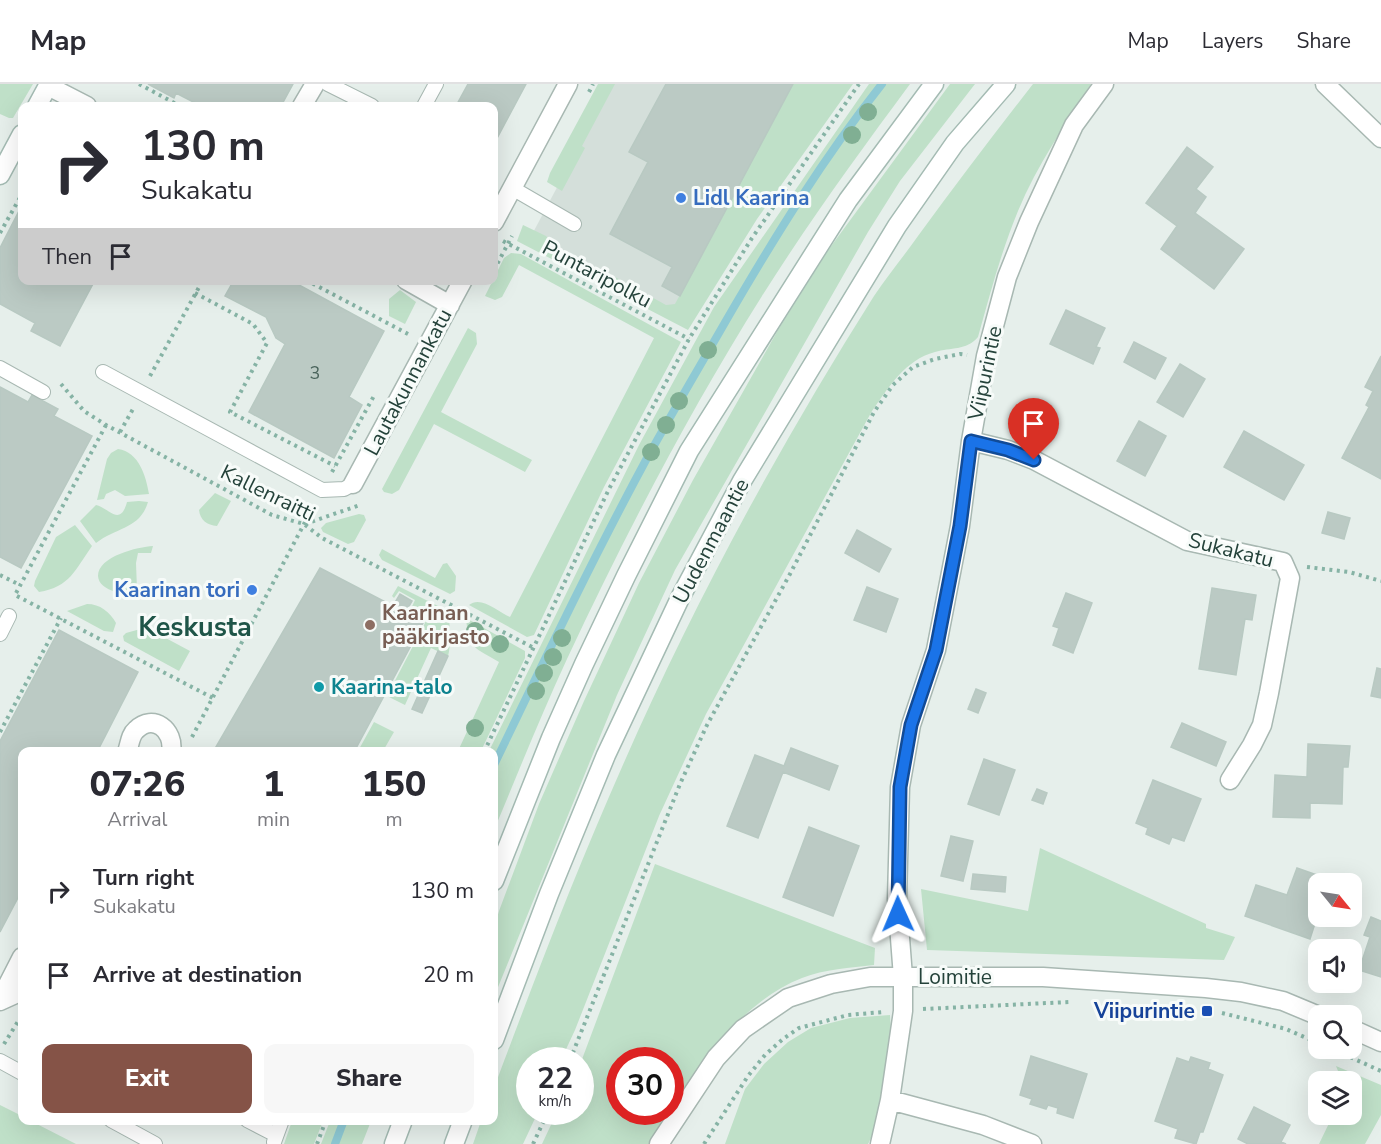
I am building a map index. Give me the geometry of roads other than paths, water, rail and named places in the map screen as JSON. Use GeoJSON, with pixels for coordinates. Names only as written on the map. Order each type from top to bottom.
{"type":"FeatureCollection","features":[{"type":"Feature","properties":{"kind":"street"},"geometry":{"type":"LineString","coordinates":[[304,102],[315,84]]}},
{"type":"Feature","properties":{"kind":"street"},"geometry":{"type":"LineString","coordinates":[[498,227],[512,188],[568,84]]}},
{"type":"Feature","properties":{"kind":"street"},"geometry":{"type":"LineString","coordinates":[[498,871],[551,738],[579,675],[689,451],[848,200],[934,84]]}},
{"type":"Feature","properties":{"kind":"street","name":"Uudenmaantie"},"geometry":{"type":"LineString","coordinates":[[498,1029],[549,894],[606,755],[680,598],[742,481],[897,226],[955,143],[1006,84]]}},
{"type":"Feature","properties":{"kind":"street","name":"Viipurintie"},"geometry":{"type":"LineString","coordinates":[[880,1144],[890,1100],[903,1011],[903,977],[897,899],[900,787],[911,725],[936,650],[960,526],[971,441],[986,356],[1007,276],[1029,222],[1074,125],[1104,84]]}},
{"type":"Feature","properties":{"kind":"street"},"geometry":{"type":"LineString","coordinates":[[1325,84],[1381,138]]}},
{"type":"Feature","properties":{"kind":"street"},"geometry":{"type":"LineString","coordinates":[[39,102],[49,85],[80,102]]}},
{"type":"Feature","properties":{"kind":"street"},"geometry":{"type":"LineString","coordinates":[[0,176],[18,142]]}},
{"type":"Feature","properties":{"kind":"street"},"geometry":{"type":"LineString","coordinates":[[415,285],[450,305]]}},
{"type":"Feature","properties":{"kind":"street","name":"Lautakunnankatu"},"geometry":{"type":"LineString","coordinates":[[353,484],[460,285]]}},
{"type":"Feature","properties":{"kind":"street","name":"Sukakatu"},"geometry":{"type":"LineString","coordinates":[[971,441],[1008,450],[1034,460],[1187,541],[1283,562],[1290,578],[1264,714],[1252,745],[1230,780]]}},
{"type":"Feature","properties":{"kind":"street"},"geometry":{"type":"LineString","coordinates":[[129,747],[136,729],[150,723],[165,728],[170,735],[172,747]]}},
{"type":"Feature","properties":{"kind":"street"},"geometry":{"type":"LineString","coordinates":[[0,1000],[18,965]]}},
{"type":"Feature","properties":{"kind":"street","name":"Loimitie"},"geometry":{"type":"LineString","coordinates":[[659,1144],[716,1058],[743,1029],[788,998],[831,984],[870,977],[1042,977],[1241,992],[1282,1001],[1308,1012]]}},
{"type":"Feature","properties":{"kind":"street"},"geometry":{"type":"LineString","coordinates":[[0,1000],[18,993]]}},
{"type":"Feature","properties":{"kind":"street"},"geometry":{"type":"LineString","coordinates":[[1362,1033],[1381,1042]]}},
{"type":"Feature","properties":{"kind":"street"},"geometry":{"type":"LineString","coordinates":[[890,1100],[983,1125],[1032,1144]]}},
{"type":"Feature","properties":{"kind":"street"},"geometry":{"type":"LineString","coordinates":[[394,1144],[401,1125]]}},
{"type":"Feature","properties":{"kind":"street"},"geometry":{"type":"LineString","coordinates":[[454,1144],[461,1125]]}},
{"type":"Feature","properties":{"kind":"lane"},"geometry":{"type":"LineString","coordinates":[[328,84],[364,102]]}},
{"type":"Feature","properties":{"kind":"lane"},"geometry":{"type":"LineString","coordinates":[[425,102],[436,84]]}},
{"type":"Feature","properties":{"kind":"lane"},"geometry":{"type":"LineString","coordinates":[[512,188],[574,224]]}},
{"type":"Feature","properties":{"kind":"lane"},"geometry":{"type":"LineString","coordinates":[[0,368],[44,392]]}},
{"type":"Feature","properties":{"kind":"lane"},"geometry":{"type":"LineString","coordinates":[[103,372],[322,490],[344,489],[353,484]]}},
{"type":"Feature","properties":{"kind":"lane"},"geometry":{"type":"LineString","coordinates":[[0,634],[9,616]]}},
{"type":"Feature","properties":{"kind":"lane"},"geometry":{"type":"LineString","coordinates":[[0,1061],[18,1066]]}},
{"type":"Feature","properties":{"kind":"lane"},"geometry":{"type":"LineString","coordinates":[[120,1125],[155,1144]]}},
{"type":"Feature","properties":{"kind":"lane"},"geometry":{"type":"LineString","coordinates":[[254,1125],[275,1140],[280,1125]]}},
{"type":"Feature","properties":{"kind":"waterway"},"geometry":{"type":"LineString","coordinates":[[498,757],[549,650],[646,460],[781,228],[840,140],[882,84]]}},
{"type":"Feature","properties":{"kind":"waterway"},"geometry":{"type":"LineString","coordinates":[[335,1144],[342,1125]]}},
{"type":"Feature","properties":{"kind":"place","name":"Lidl Kaarina"},"geometry":{"type":"Point","coordinates":[681,198]}},
{"type":"Feature","properties":{"kind":"place","name":"Kaarinan tori"},"geometry":{"type":"Point","coordinates":[252,590]}},
{"type":"Feature","properties":{"kind":"place","name":"Kaarinan pääkirjasto"},"geometry":{"type":"Point","coordinates":[370,625]}},
{"type":"Feature","properties":{"kind":"place","name":"Kaarina-talo"},"geometry":{"type":"Point","coordinates":[319,687]}},
{"type":"Feature","properties":{"kind":"place","name":"Viipurintie"},"geometry":{"type":"Point","coordinates":[1207,1011]}},
{"type":"Feature","properties":{"kind":"district","name":"Keskusta"},"geometry":{"type":"Point","coordinates":[195,627]}}]}
